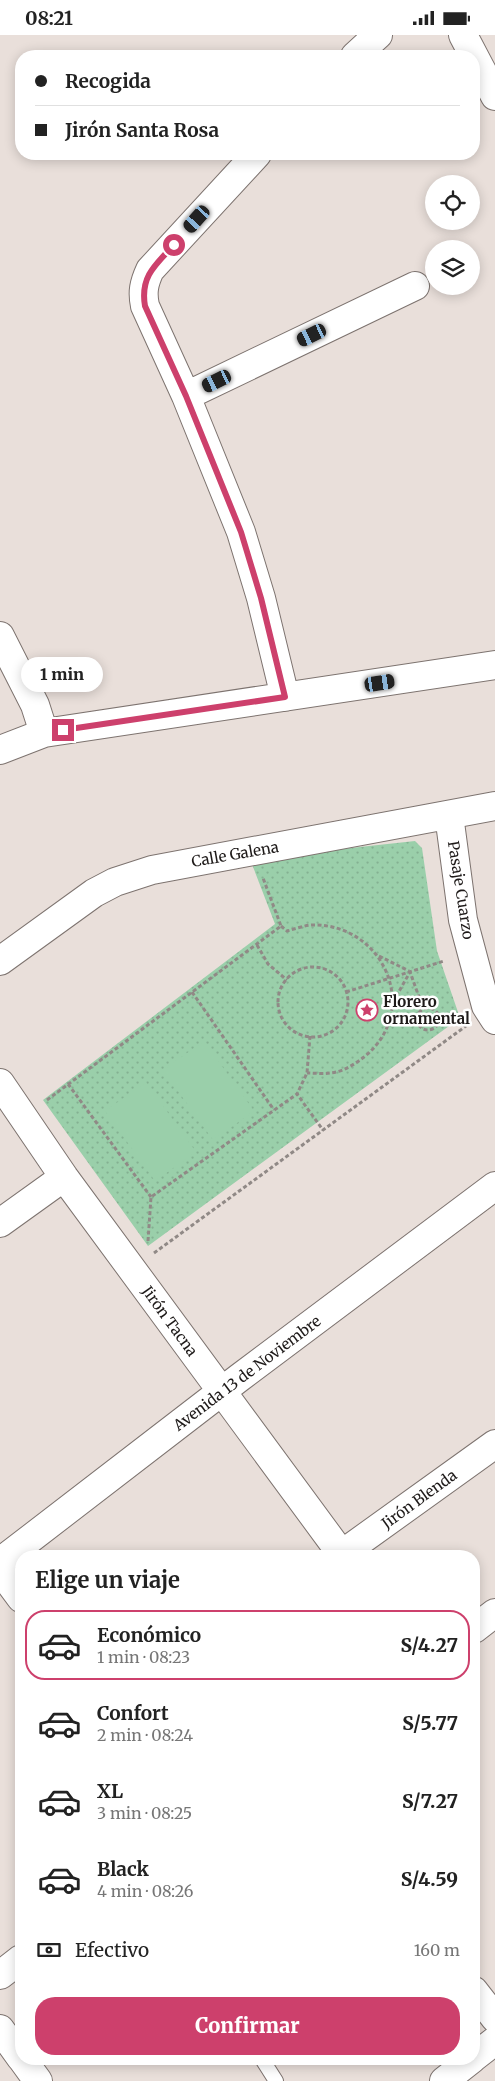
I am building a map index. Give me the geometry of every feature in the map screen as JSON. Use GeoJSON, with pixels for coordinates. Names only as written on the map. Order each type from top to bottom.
{"type":"FeatureCollection","features":[{"type":"Feature","properties":{"kind":"main road"},"geometry":{"type":"LineString","coordinates":[[362,50],[378,35]]}},
{"type":"Feature","properties":{"kind":"main road"},"geometry":{"type":"LineString","coordinates":[[463,35],[471,50]]}},
{"type":"Feature","properties":{"kind":"main road"},"geometry":{"type":"LineString","coordinates":[[480,67],[495,95]]}},
{"type":"Feature","properties":{"kind":"main road"},"geometry":{"type":"LineString","coordinates":[[252,160],[150,271],[144,283],[143,294],[145,306],[186,396],[241,532],[261,598],[285,697]]}},
{"type":"Feature","properties":{"kind":"main road"},"geometry":{"type":"LineString","coordinates":[[186,396],[415,286]]}},
{"type":"Feature","properties":{"kind":"main road"},"geometry":{"type":"LineString","coordinates":[[0,636],[35,705],[44,733]]}},
{"type":"Feature","properties":{"kind":"main road"},"geometry":{"type":"LineString","coordinates":[[0,751],[44,733],[495,665]]}},
{"type":"Feature","properties":{"kind":"main road","name":"Calle Galena"},"geometry":{"type":"LineString","coordinates":[[0,961],[94,893],[115,882],[152,870],[495,806]]}},
{"type":"Feature","properties":{"kind":"main road","name":"Pasaje Cuarzo"},"geometry":{"type":"LineString","coordinates":[[449,815],[463,920],[492,1015]]}},
{"type":"Feature","properties":{"kind":"main road","name":"Jirón Tacna"},"geometry":{"type":"LineString","coordinates":[[0,1083],[64,1177],[339,1550]]}},
{"type":"Feature","properties":{"kind":"main road"},"geometry":{"type":"LineString","coordinates":[[0,1223],[64,1177]]}},
{"type":"Feature","properties":{"kind":"main road","name":"Avenida 13 de Noviembre"},"geometry":{"type":"LineString","coordinates":[[16,1550],[495,1186]]}},
{"type":"Feature","properties":{"kind":"main road","name":"Jirón Blenda"},"geometry":{"type":"LineString","coordinates":[[350,1550],[495,1444]]}},
{"type":"Feature","properties":{"kind":"main road","name":"Avenida 13 de Noviembre"},"geometry":{"type":"LineString","coordinates":[[0,1562],[15,1551]]}},
{"type":"Feature","properties":{"kind":"main road"},"geometry":{"type":"LineString","coordinates":[[0,1570],[15,1590]]}},
{"type":"Feature","properties":{"kind":"main road"},"geometry":{"type":"LineString","coordinates":[[480,1624],[495,1613]]}},
{"type":"Feature","properties":{"kind":"main road"},"geometry":{"type":"LineString","coordinates":[[0,1975],[15,1964]]}},
{"type":"Feature","properties":{"kind":"main road"},"geometry":{"type":"LineString","coordinates":[[480,1999],[495,2018]]}},
{"type":"Feature","properties":{"kind":"main road"},"geometry":{"type":"LineString","coordinates":[[0,2029],[15,2049]]}},
{"type":"Feature","properties":{"kind":"main road"},"geometry":{"type":"LineString","coordinates":[[480,2053],[495,2041]]}},
{"type":"Feature","properties":{"kind":"main road"},"geometry":{"type":"LineString","coordinates":[[27,2065],[38,2081]]}},
{"type":"Feature","properties":{"kind":"main road"},"geometry":{"type":"LineString","coordinates":[[444,2081],[464,2065]]}},
{"type":"Feature","properties":{"kind":"lane"},"geometry":{"type":"LineString","coordinates":[[266,2065],[276,2081]]}},
{"type":"Feature","properties":{"kind":"path"},"geometry":{"type":"LineString","coordinates":[[261,873],[281,927],[287,931],[312,925],[337,927],[360,938],[378,955],[410,972],[423,1008]]}},
{"type":"Feature","properties":{"kind":"path"},"geometry":{"type":"LineString","coordinates":[[45,1101],[281,927]]}},
{"type":"Feature","properties":{"kind":"path"},"geometry":{"type":"LineString","coordinates":[[257,945],[268,964],[287,979]]}},
{"type":"Feature","properties":{"kind":"path"},"geometry":{"type":"LineString","coordinates":[[378,955],[390,978],[393,1003]]}},
{"type":"Feature","properties":{"kind":"path"},"geometry":{"type":"LineString","coordinates":[[442,956],[447,971]]}},
{"type":"Feature","properties":{"kind":"path"},"geometry":{"type":"LineString","coordinates":[[346,992],[444,961]]}},
{"type":"Feature","properties":{"kind":"path"},"geometry":{"type":"LineString","coordinates":[[312,967],[324,969],[335,974],[346,992],[348,1006],[344,1017],[338,1027],[328,1033],[310,1036],[295,1032],[281,1015],[279,993],[287,979],[301,970],[312,967]]}},
{"type":"Feature","properties":{"kind":"path"},"geometry":{"type":"LineString","coordinates":[[307,1073],[331,1073],[354,1065],[374,1049],[387,1028],[393,1003],[410,972]]}},
{"type":"Feature","properties":{"kind":"path"},"geometry":{"type":"LineString","coordinates":[[192,992],[274,1110]]}},
{"type":"Feature","properties":{"kind":"path"},"geometry":{"type":"LineString","coordinates":[[423,1008],[432,1008],[438,1013],[438,1024],[432,1029],[425,1030],[417,1022],[416,1015],[423,1008]]}},
{"type":"Feature","properties":{"kind":"path"},"geometry":{"type":"LineString","coordinates":[[146,1259],[323,1130],[492,1015]]}},
{"type":"Feature","properties":{"kind":"path"},"geometry":{"type":"LineString","coordinates":[[151,1197],[297,1094],[307,1073],[310,1036]]}},
{"type":"Feature","properties":{"kind":"path"},"geometry":{"type":"LineString","coordinates":[[68,1084],[151,1197],[147,1250]]}},
{"type":"Feature","properties":{"kind":"path"},"geometry":{"type":"LineString","coordinates":[[297,1094],[323,1130]]}},
{"type":"Feature","properties":{"kind":"green space"},"geometry":{"type":"Polygon","coordinates":[[[415,841],[422,848],[437,951],[460,1018],[148,1246],[43,1100],[275,924],[250,859],[415,841]]]}},
{"type":"Feature","properties":{"kind":"green space"},"geometry":{"type":"Polygon","coordinates":[[[204,1041],[254,1111],[213,1140],[163,1070],[204,1041]]]}},
{"type":"Feature","properties":{"kind":"green space"},"geometry":{"type":"Polygon","coordinates":[[[146,1082],[196,1152],[155,1181],[105,1111],[146,1082]]]}},
{"type":"Feature","properties":{"kind":"place","name":"Florero ornamental"},"geometry":{"type":"Point","coordinates":[367,1010]}},
{"type":"Feature","properties":{"kind":"route"},"geometry":{"type":"LineString","coordinates":[[63,730],[285,697],[261,598],[241,532],[186,396],[145,306],[144,283],[150,271],[174,245]]}}]}
